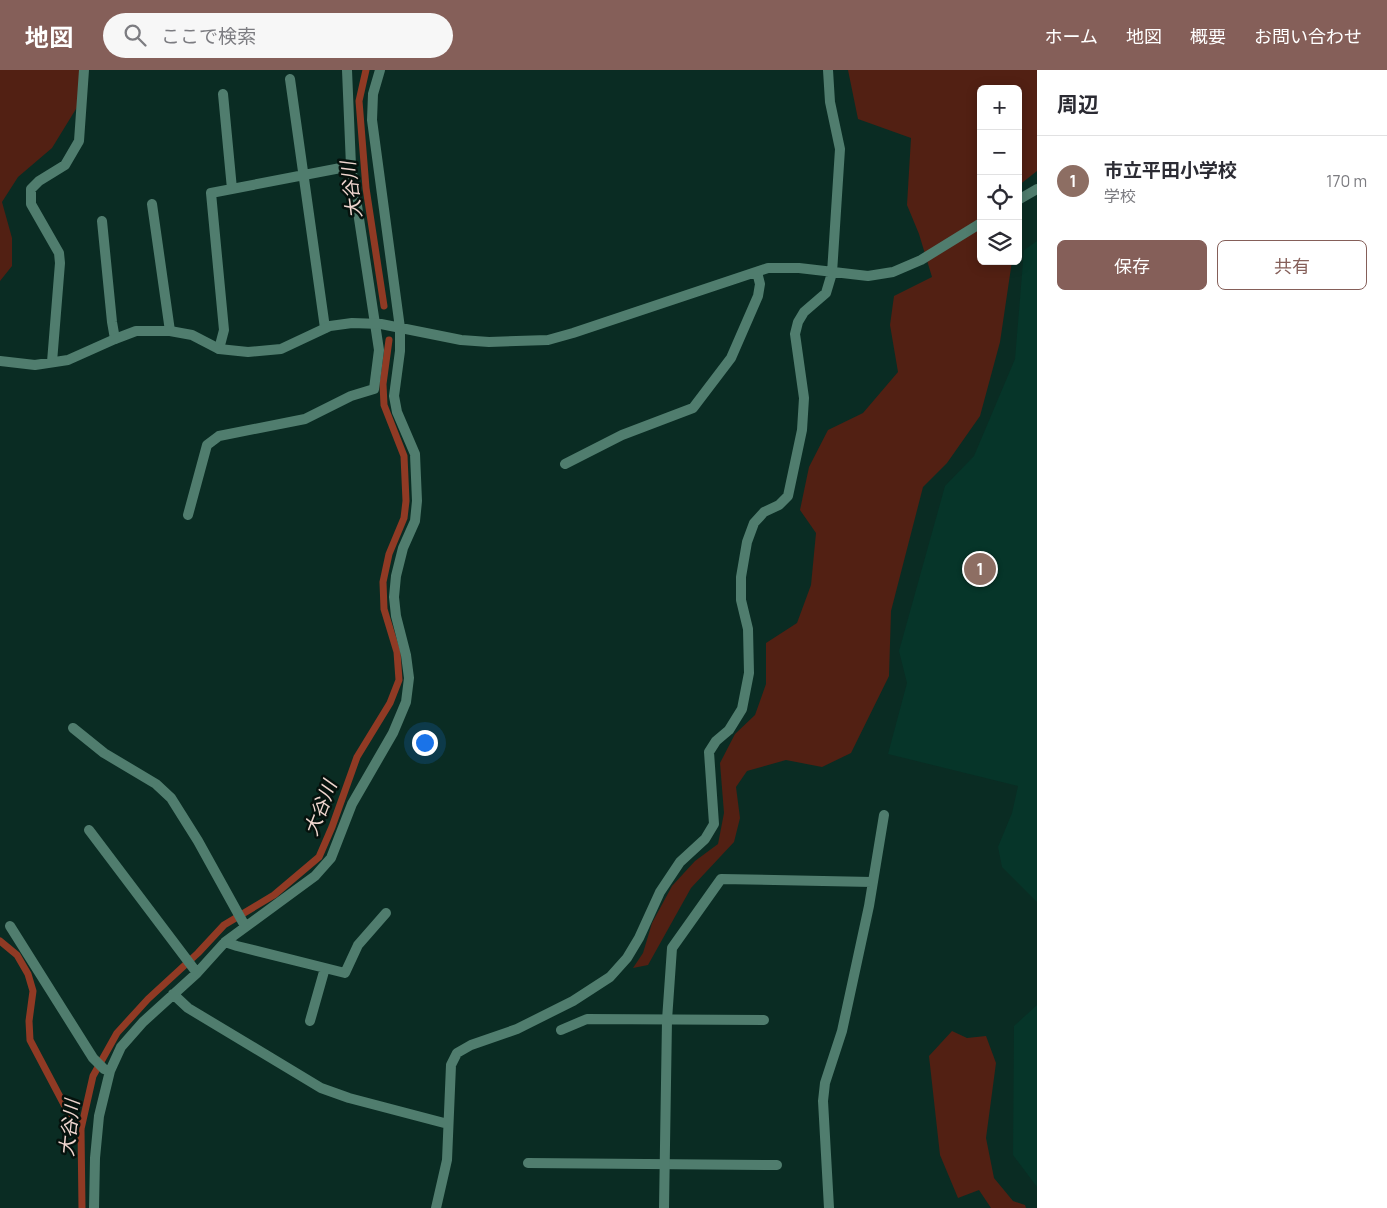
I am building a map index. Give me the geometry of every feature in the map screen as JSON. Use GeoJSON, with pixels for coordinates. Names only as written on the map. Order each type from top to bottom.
{"type":"FeatureCollection","features":[{"type":"Feature","properties":{"kind":"street"},"geometry":{"type":"LineString","coordinates":[[52,362],[60,263],[59,253],[31,204],[31,190],[39,181],[65,165],[79,141],[84,70]]}},
{"type":"Feature","properties":{"kind":"street"},"geometry":{"type":"LineString","coordinates":[[188,515],[207,445],[219,436],[305,419],[351,396],[374,389],[379,350],[351,166],[347,70]]}},
{"type":"Feature","properties":{"kind":"street"},"geometry":{"type":"LineString","coordinates":[[94,1208],[95,1158],[99,1116],[107,1070],[121,1047],[143,1022],[243,922],[315,876],[331,858],[352,804],[393,733],[406,702],[410,678],[396,616],[394,597],[396,576],[403,548],[415,521],[417,501],[415,454],[397,412],[394,396],[400,351],[400,328],[372,120],[374,94],[380,70]]}},
{"type":"Feature","properties":{"kind":"street"},"geometry":{"type":"LineString","coordinates":[[436,1208],[447,1160],[451,1065],[457,1053],[471,1045],[500,1036],[533,1021],[573,1001],[610,977],[627,958],[639,938],[660,892],[680,862],[705,839],[714,824],[710,752],[716,740],[729,730],[742,709],[749,673],[748,629],[741,600],[741,577],[747,542],[754,523],[764,512],[779,505],[788,496],[802,430],[804,398],[795,334],[798,322],[804,312],[826,293],[832,273],[840,149],[830,102],[828,70]]}},
{"type":"Feature","properties":{"kind":"street"},"geometry":{"type":"LineString","coordinates":[[290,79],[325,328]]}},
{"type":"Feature","properties":{"kind":"street"},"geometry":{"type":"LineString","coordinates":[[223,94],[232,189]]}},
{"type":"Feature","properties":{"kind":"street"},"geometry":{"type":"LineString","coordinates":[[219,349],[224,330],[211,193],[351,166]]}},
{"type":"Feature","properties":{"kind":"street"},"geometry":{"type":"LineString","coordinates":[[1022,198],[1037,189]]}},
{"type":"Feature","properties":{"kind":"street"},"geometry":{"type":"LineString","coordinates":[[152,204],[170,331]]}},
{"type":"Feature","properties":{"kind":"street"},"geometry":{"type":"LineString","coordinates":[[102,221],[115,339]]}},
{"type":"Feature","properties":{"kind":"street"},"geometry":{"type":"LineString","coordinates":[[0,361],[35,365],[68,360],[136,331],[170,331],[192,335],[219,349],[248,352],[280,349],[325,328],[352,323],[375,323],[461,340],[489,342],[548,340],[768,268],[799,268],[868,276],[893,272],[921,260],[977,225]]}},
{"type":"Feature","properties":{"kind":"street"},"geometry":{"type":"LineString","coordinates":[[565,464],[622,435],[693,408],[731,358],[758,296],[760,284],[757,272]]}},
{"type":"Feature","properties":{"kind":"street"},"geometry":{"type":"LineString","coordinates":[[73,728],[104,753],[156,784],[171,798],[198,841],[243,922]]}},
{"type":"Feature","properties":{"kind":"street"},"geometry":{"type":"LineString","coordinates":[[829,1208],[823,1101],[825,1083],[842,1031],[869,906],[884,815]]}},
{"type":"Feature","properties":{"kind":"street"},"geometry":{"type":"LineString","coordinates":[[89,830],[194,970]]}},
{"type":"Feature","properties":{"kind":"street"},"geometry":{"type":"LineString","coordinates":[[664,1208],[667,1020],[672,948],[721,879],[872,882]]}},
{"type":"Feature","properties":{"kind":"street"},"geometry":{"type":"LineString","coordinates":[[225,942],[345,973],[358,945],[386,913]]}},
{"type":"Feature","properties":{"kind":"street"},"geometry":{"type":"LineString","coordinates":[[10,926],[93,1058],[107,1070]]}},
{"type":"Feature","properties":{"kind":"street"},"geometry":{"type":"LineString","coordinates":[[310,1021],[325,968]]}},
{"type":"Feature","properties":{"kind":"street"},"geometry":{"type":"LineString","coordinates":[[173,994],[188,1008],[321,1088],[349,1098],[448,1124]]}},
{"type":"Feature","properties":{"kind":"street"},"geometry":{"type":"LineString","coordinates":[[561,1030],[587,1019],[764,1020]]}},
{"type":"Feature","properties":{"kind":"street"},"geometry":{"type":"LineString","coordinates":[[528,1163],[777,1165]]}},
{"type":"Feature","properties":{"kind":"shaded area"},"geometry":{"type":"Polygon","coordinates":[[[0,70],[81,70],[79,104],[52,148],[18,177],[2,202],[12,238],[12,266],[0,281],[0,70]]]}},
{"type":"Feature","properties":{"kind":"shaded area"},"geometry":{"type":"Polygon","coordinates":[[[848,70],[1037,70],[1037,171],[1022,183],[1022,85],[977,85],[977,265],[1011,265],[1000,342],[980,416],[947,463],[923,487],[891,611],[889,676],[851,753],[822,767],[786,760],[747,771],[736,787],[740,818],[734,842],[691,888],[648,965],[633,968],[643,953],[652,923],[672,886],[695,861],[718,844],[724,813],[720,763],[735,734],[755,715],[766,684],[766,643],[797,623],[811,585],[816,533],[800,510],[809,467],[828,430],[863,413],[898,372],[890,325],[894,296],[932,277],[919,234],[907,205],[911,138],[858,119],[848,70]]]}},
{"type":"Feature","properties":{"kind":"shaded area"},"geometry":{"type":"Polygon","coordinates":[[[1037,241],[1037,902],[1002,867],[998,847],[1012,813],[1018,786],[888,754],[907,683],[899,651],[945,486],[974,456],[1015,359],[1024,250],[1037,241]]]}},
{"type":"Feature","properties":{"kind":"shaded area"},"geometry":{"type":"Polygon","coordinates":[[[1037,1005],[1037,1187],[1013,1155],[1014,1026],[1037,1005]]]}},
{"type":"Feature","properties":{"kind":"shaded area"},"geometry":{"type":"Polygon","coordinates":[[[952,1031],[967,1038],[986,1036],[996,1063],[986,1138],[994,1178],[1013,1201],[1025,1205],[1026,1208],[991,1208],[979,1190],[958,1198],[940,1155],[929,1056],[952,1031]]]}},
{"type":"Feature","properties":{"kind":"waterway","name":"大谷川"},"geometry":{"type":"LineString","coordinates":[[366,70],[359,101],[366,188],[384,306]]}},
{"type":"Feature","properties":{"kind":"waterway","name":"大谷川"},"geometry":{"type":"LineString","coordinates":[[82,1208],[81,1129],[93,1076],[117,1033],[148,999],[198,953],[224,925],[274,895],[319,857],[357,757],[390,703],[399,680],[397,652],[384,609],[383,582],[389,554],[404,518],[406,501],[404,456],[384,405],[383,384],[389,340]]}},
{"type":"Feature","properties":{"kind":"waterway"},"geometry":{"type":"LineString","coordinates":[[0,941],[17,955],[28,974],[33,991],[29,1021],[30,1040],[68,1112],[81,1129]]}},
{"type":"Feature","properties":{"kind":"place","name":"市立平田小学校"},"geometry":{"type":"Point","coordinates":[980,569]}}]}
